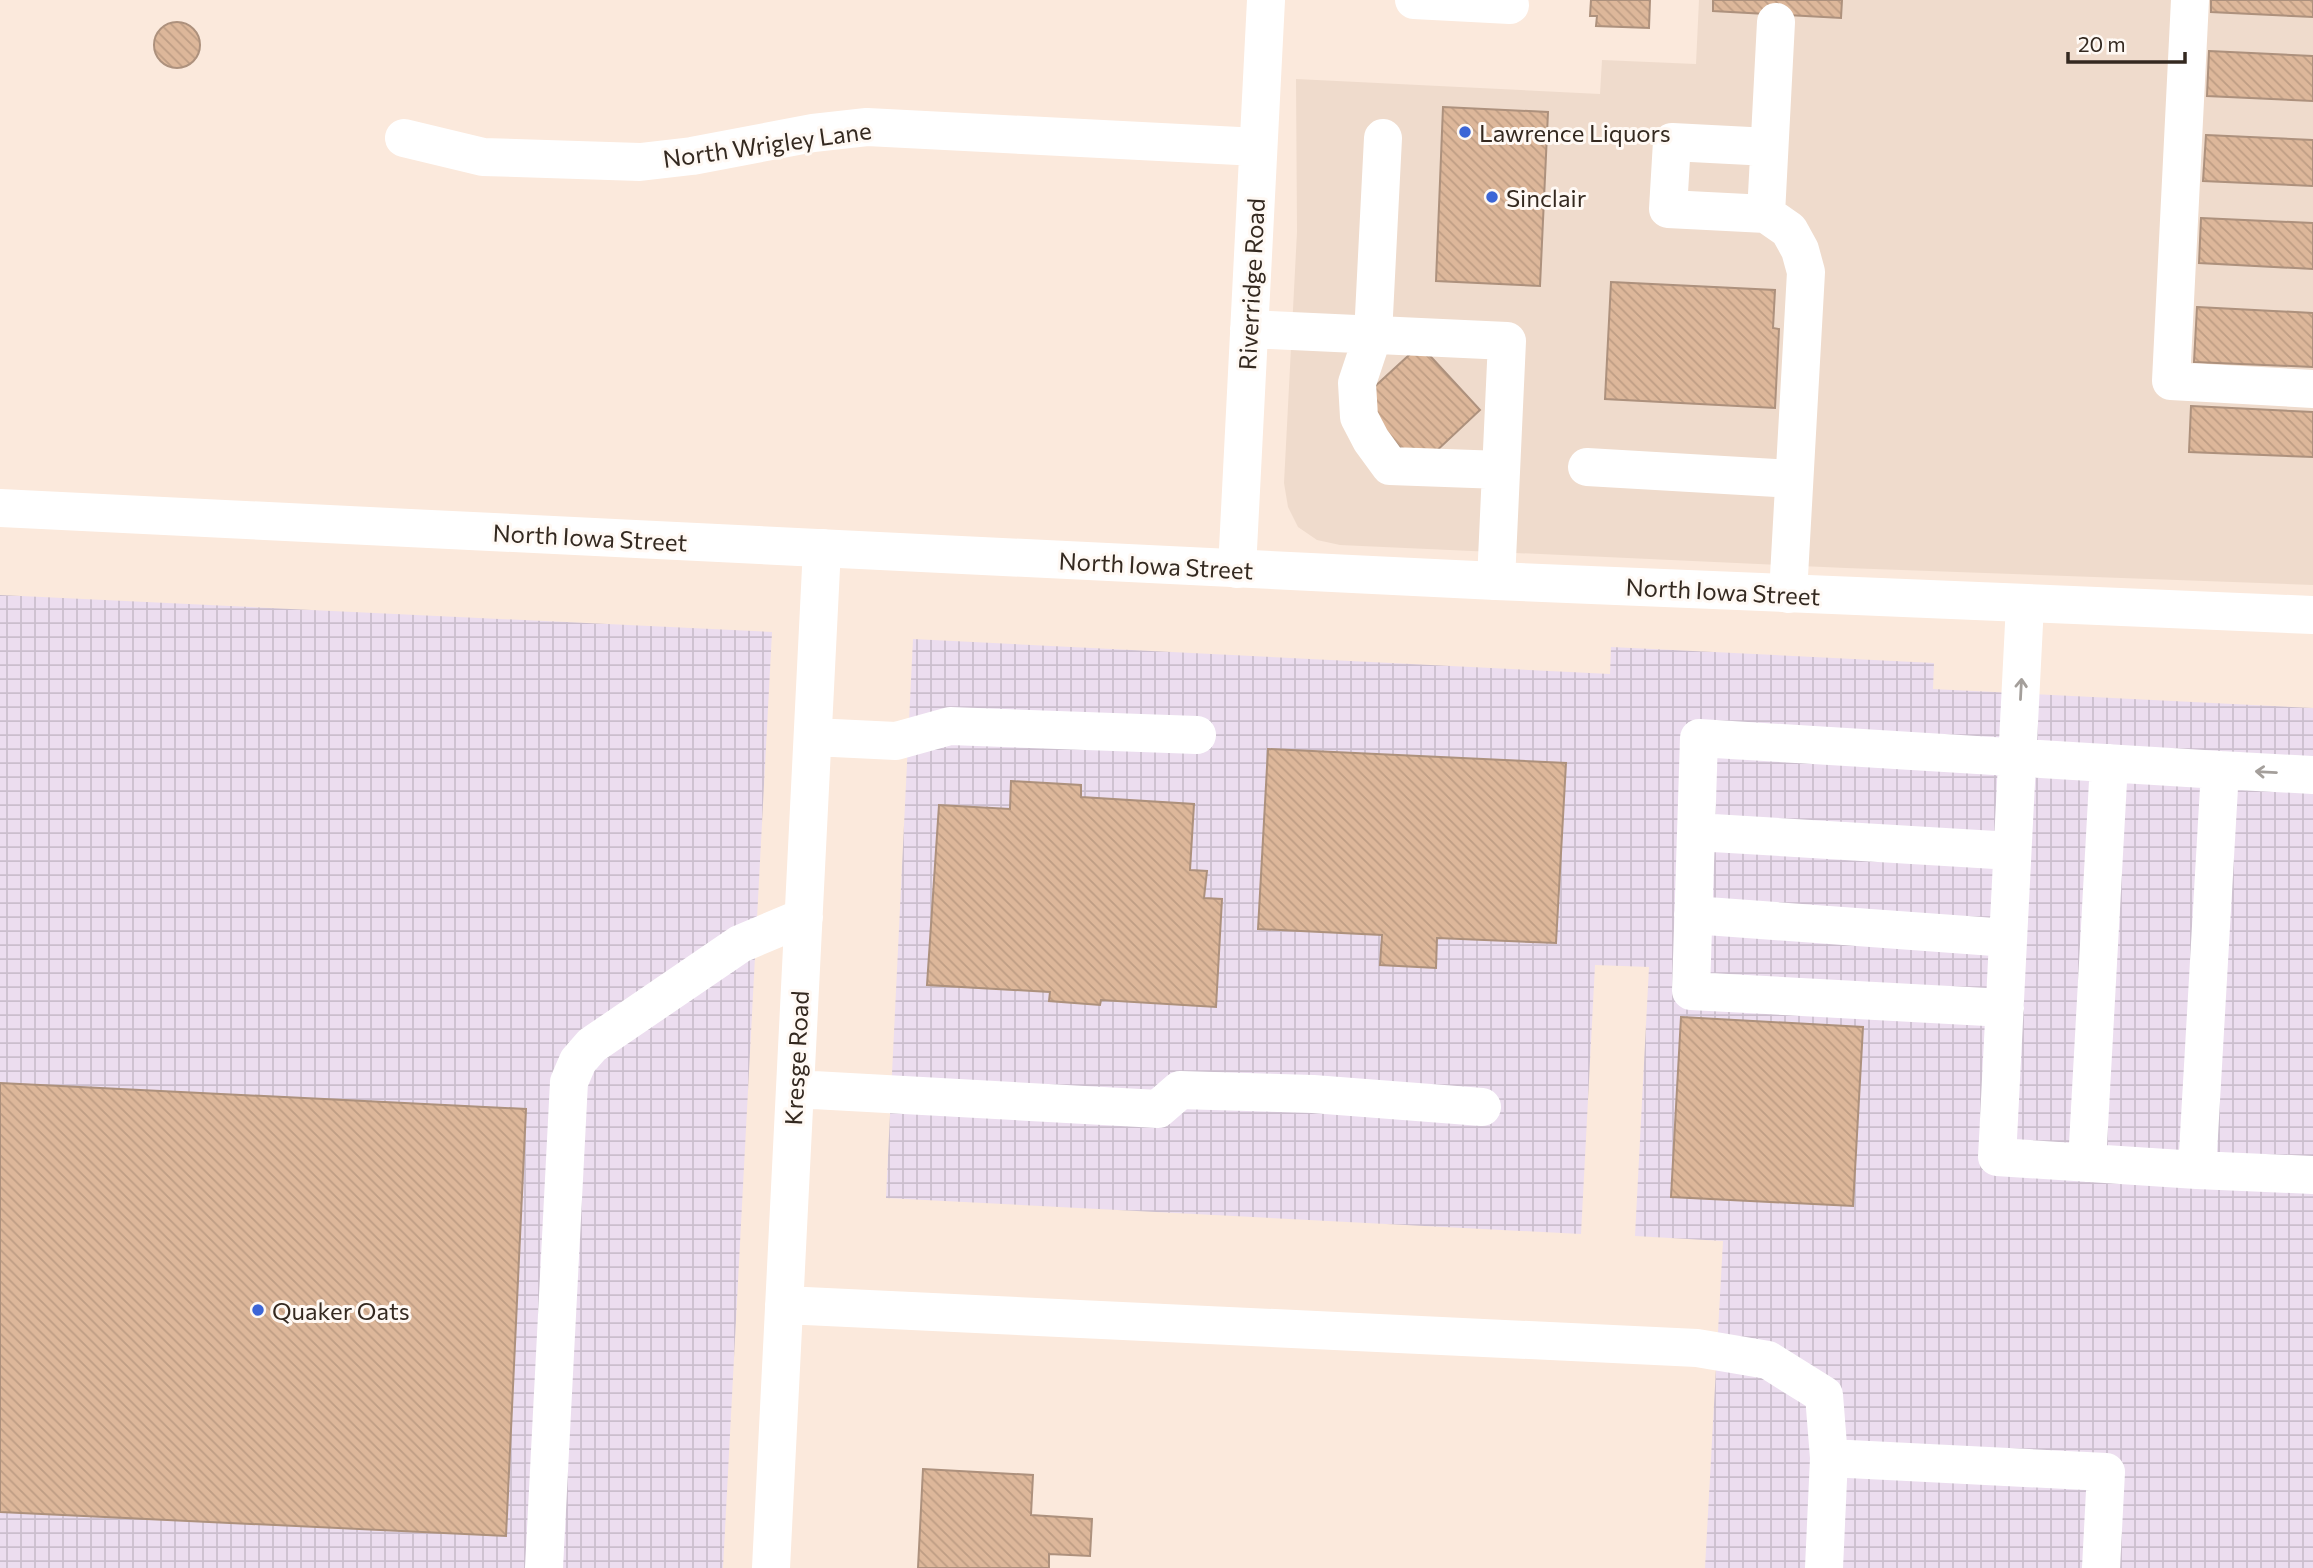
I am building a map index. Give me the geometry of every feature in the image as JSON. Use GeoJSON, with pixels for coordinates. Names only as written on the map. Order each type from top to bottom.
{"type":"FeatureCollection","features":[{"type":"Feature","properties":{"kind":"street","name":"Riverridge Road"},"geometry":{"type":"LineString","coordinates":[[1237,569],[1266,0]]}},
{"type":"Feature","properties":{"kind":"street"},"geometry":{"type":"LineString","coordinates":[[1414,0],[1510,5]]}},
{"type":"Feature","properties":{"kind":"street"},"geometry":{"type":"LineString","coordinates":[[2190,0],[2171,381],[2313,389]]}},
{"type":"Feature","properties":{"kind":"street"},"geometry":{"type":"LineString","coordinates":[[1766,214],[1776,22]]}},
{"type":"Feature","properties":{"kind":"street","name":"North Wrigley Lane"},"geometry":{"type":"LineString","coordinates":[[404,138],[483,157],[640,162],[692,156],[813,133],[867,127],[1258,147]]}},
{"type":"Feature","properties":{"kind":"street"},"geometry":{"type":"LineString","coordinates":[[1382,138],[1373,335],[1357,383],[1359,417],[1371,440],[1390,466],[1502,470]]}},
{"type":"Feature","properties":{"kind":"street"},"geometry":{"type":"LineString","coordinates":[[1769,147],[1672,142],[1668,209],[1766,214],[1789,230],[1801,250],[1806,272],[1788,594]]}},
{"type":"Feature","properties":{"kind":"street"},"geometry":{"type":"LineString","coordinates":[[1249,330],[1507,341],[1496,581]]}},
{"type":"Feature","properties":{"kind":"street"},"geometry":{"type":"LineString","coordinates":[[1587,467],[1794,479]]}},
{"type":"Feature","properties":{"kind":"street","name":"North Iowa Street"},"geometry":{"type":"LineString","coordinates":[[0,508],[1496,581],[2313,615]]}},
{"type":"Feature","properties":{"kind":"street","name":"Kresge Road"},"geometry":{"type":"LineString","coordinates":[[771,1568],[822,548]]}},
{"type":"Feature","properties":{"kind":"street"},"geometry":{"type":"LineString","coordinates":[[2025,604],[1997,1157],[2313,1175]]}},
{"type":"Feature","properties":{"kind":"street"},"geometry":{"type":"LineString","coordinates":[[813,737],[896,741],[950,726],[1197,735]]}},
{"type":"Feature","properties":{"kind":"street"},"geometry":{"type":"LineString","coordinates":[[2005,1008],[1691,991],[1699,738],[2313,775]]}},
{"type":"Feature","properties":{"kind":"street"},"geometry":{"type":"LineString","coordinates":[[2087,1163],[2109,763]]}},
{"type":"Feature","properties":{"kind":"street"},"geometry":{"type":"LineString","coordinates":[[2197,1170],[2220,770]]}},
{"type":"Feature","properties":{"kind":"street"},"geometry":{"type":"LineString","coordinates":[[1696,832],[2012,851]]}},
{"type":"Feature","properties":{"kind":"street"},"geometry":{"type":"LineString","coordinates":[[1693,915],[2008,938]]}},
{"type":"Feature","properties":{"kind":"street"},"geometry":{"type":"LineString","coordinates":[[544,1568],[569,1082],[578,1061],[592,1045],[740,944],[804,917]]}},
{"type":"Feature","properties":{"kind":"street"},"geometry":{"type":"LineString","coordinates":[[795,1089],[1158,1109],[1180,1090],[1313,1094],[1482,1107]]}},
{"type":"Feature","properties":{"kind":"street"},"geometry":{"type":"LineString","coordinates":[[784,1305],[1697,1348],[1768,1360],[1824,1395],[1829,1458],[1824,1568]]}},
{"type":"Feature","properties":{"kind":"street"},"geometry":{"type":"LineString","coordinates":[[1829,1458],[2106,1472],[2101,1568]]}},
{"type":"Feature","properties":{"kind":"shaded area"},"geometry":{"type":"Polygon","coordinates":[[[1699,0],[2313,0],[2313,585],[1846,568],[1340,545],[1317,540],[1298,527],[1288,507],[1284,483],[1297,232],[1296,79],[1600,94],[1602,60],[1696,64],[1699,0]]]}},
{"type":"Feature","properties":{"kind":"shaded area"},"geometry":{"type":"Polygon","coordinates":[[[0,595],[772,632],[723,1568],[0,1568],[0,595]]]}},
{"type":"Feature","properties":{"kind":"shaded area"},"geometry":{"type":"Polygon","coordinates":[[[913,639],[1610,674],[1611,647],[1934,663],[1933,689],[2313,708],[2313,1568],[1705,1568],[1723,1241],[1635,1236],[1649,967],[1595,965],[1581,1234],[886,1198],[913,639]]]}},
{"type":"Feature","properties":{"kind":"building"},"geometry":{"type":"Polygon","coordinates":[[[1591,0],[1650,0],[1649,28],[1596,26],[1597,16],[1590,16],[1591,0]]]}},
{"type":"Feature","properties":{"kind":"building"},"geometry":{"type":"Polygon","coordinates":[[[1713,0],[1842,0],[1841,18],[1713,11],[1713,0]]]}},
{"type":"Feature","properties":{"kind":"building"},"geometry":{"type":"Polygon","coordinates":[[[2211,0],[2313,0],[2313,17],[2211,12],[2211,0]]]}},
{"type":"Feature","properties":{"kind":"building"},"geometry":{"type":"Polygon","coordinates":[[[177,22],[193,29],[200,45],[193,61],[177,68],[161,61],[154,45],[161,29],[177,22]]]}},
{"type":"Feature","properties":{"kind":"building"},"geometry":{"type":"Polygon","coordinates":[[[2209,51],[2313,56],[2313,101],[2207,96],[2209,51]]]}},
{"type":"Feature","properties":{"kind":"building","name":"Sinclair"},"geometry":{"type":"Polygon","coordinates":[[[1443,107],[1548,112],[1540,286],[1436,281],[1443,107]]]}},
{"type":"Feature","properties":{"kind":"building"},"geometry":{"type":"Polygon","coordinates":[[[2206,135],[2313,140],[2313,186],[2203,181],[2206,135]]]}},
{"type":"Feature","properties":{"kind":"building"},"geometry":{"type":"Polygon","coordinates":[[[2201,218],[2313,223],[2313,269],[2199,263],[2201,218]]]}},
{"type":"Feature","properties":{"kind":"building"},"geometry":{"type":"Polygon","coordinates":[[[1611,282],[1775,290],[1773,328],[1779,329],[1775,408],[1605,399],[1611,282]]]}},
{"type":"Feature","properties":{"kind":"building"},"geometry":{"type":"Polygon","coordinates":[[[2197,307],[2313,313],[2313,367],[2194,362],[2197,307]]]}},
{"type":"Feature","properties":{"kind":"building"},"geometry":{"type":"Polygon","coordinates":[[[1420,345],[1480,410],[1431,456],[1406,454],[1370,414],[1371,390],[1420,345]]]}},
{"type":"Feature","properties":{"kind":"building"},"geometry":{"type":"Polygon","coordinates":[[[2191,406],[2313,412],[2313,457],[2189,452],[2191,406]]]}},
{"type":"Feature","properties":{"kind":"building"},"geometry":{"type":"Polygon","coordinates":[[[1268,749],[1566,763],[1556,943],[1437,938],[1436,968],[1380,965],[1382,935],[1258,929],[1268,749]]]}},
{"type":"Feature","properties":{"kind":"building"},"geometry":{"type":"Polygon","coordinates":[[[1011,781],[1081,785],[1081,797],[1194,804],[1190,870],[1207,871],[1204,898],[1222,899],[1216,1007],[1101,1000],[1100,1005],[1049,1001],[1050,992],[927,985],[939,805],[1010,809],[1011,781]]]}},
{"type":"Feature","properties":{"kind":"building"},"geometry":{"type":"Polygon","coordinates":[[[1681,1017],[1863,1027],[1853,1206],[1671,1197],[1681,1017]]]}},
{"type":"Feature","properties":{"kind":"building","name":"Quaker Oats"},"geometry":{"type":"Polygon","coordinates":[[[0,1083],[526,1109],[506,1536],[0,1512],[0,1083]]]}},
{"type":"Feature","properties":{"kind":"building"},"geometry":{"type":"Polygon","coordinates":[[[923,1469],[1033,1475],[1031,1515],[1092,1519],[1090,1556],[1049,1554],[1049,1568],[918,1568],[923,1469]]]}},
{"type":"Feature","properties":{"kind":"place","name":"Lawrence Liquors"},"geometry":{"type":"Point","coordinates":[1465,132]}},
{"type":"Feature","properties":{"kind":"place","name":"Sinclair"},"geometry":{"type":"Point","coordinates":[1492,197]}},
{"type":"Feature","properties":{"kind":"place","name":"Quaker Oats"},"geometry":{"type":"Point","coordinates":[258,1310]}}]}
